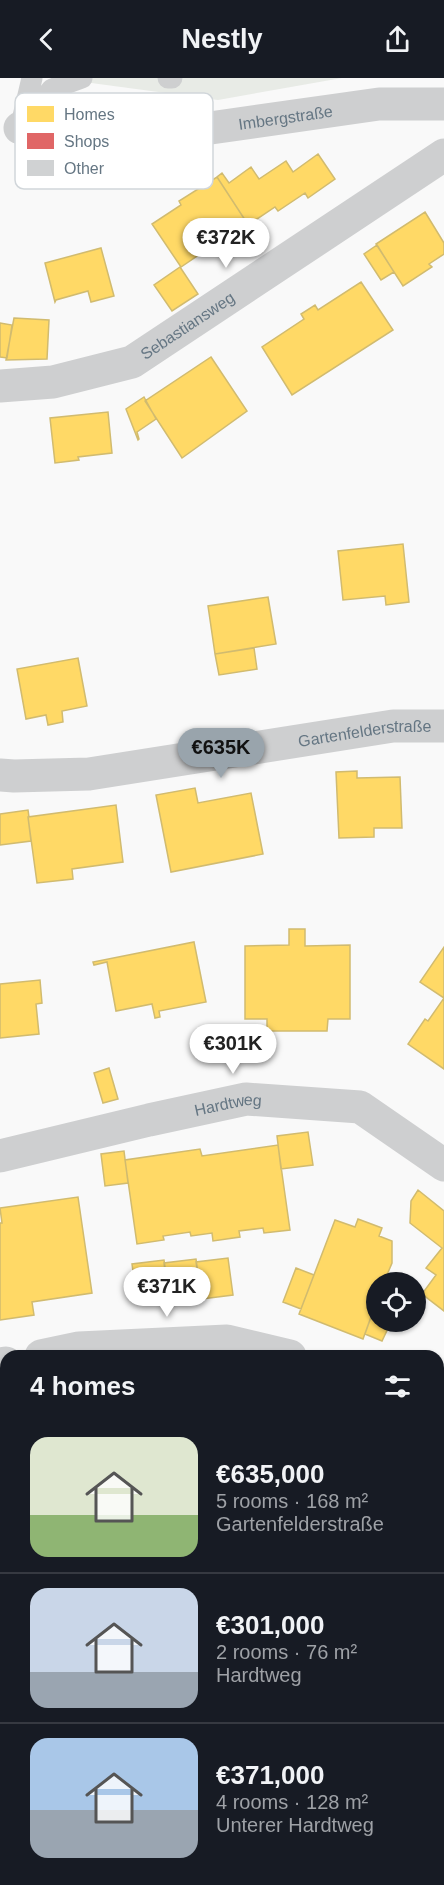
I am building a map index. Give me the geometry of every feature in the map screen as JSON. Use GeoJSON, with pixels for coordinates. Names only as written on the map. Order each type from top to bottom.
{"type":"FeatureCollection","features":[{"type":"Feature","properties":{"kind":"street","name":"Imbergstraße"},"geometry":{"type":"LineString","coordinates":[[213,128],[380,104],[444,104]]}},
{"type":"Feature","properties":{"kind":"street","name":"Sebastiansweg"},"geometry":{"type":"LineString","coordinates":[[0,386],[53,382],[132,362],[444,155]]}},
{"type":"Feature","properties":{"kind":"street","name":"Gartenfelderstraße"},"geometry":{"type":"LineString","coordinates":[[0,775],[89,774],[393,726],[444,726]]}},
{"type":"Feature","properties":{"kind":"street","name":"Hardtweg"},"geometry":{"type":"LineString","coordinates":[[0,1156],[246,1099],[360,1107],[444,1165]]}},
{"type":"Feature","properties":{"kind":"street"},"geometry":{"type":"LineString","coordinates":[[70,1350],[227,1341],[265,1350]]}},
{"type":"Feature","properties":{"kind":"lane"},"geometry":{"type":"LineString","coordinates":[[28,93],[32,78]]}},
{"type":"Feature","properties":{"kind":"lane"},"geometry":{"type":"LineString","coordinates":[[49,93],[52,89],[82,78]]}},
{"type":"Feature","properties":{"kind":"shaded area"},"geometry":{"type":"Polygon","coordinates":[[[54,78],[342,78],[218,100],[213,99],[213,93],[166,93],[54,78]]]}},
{"type":"Feature","properties":{"kind":"building: Homes"},"geometry":{"type":"Polygon","coordinates":[[[318,154],[335,179],[308,198],[305,193],[278,211],[275,207],[251,223],[250,221],[247,223],[217,177],[222,173],[229,183],[251,167],[259,179],[286,161],[293,172],[318,154]]]}},
{"type":"Feature","properties":{"kind":"building: Homes"},"geometry":{"type":"Polygon","coordinates":[[[217,177],[247,223],[226,237],[223,231],[206,243],[209,248],[181,267],[152,224],[181,205],[179,201],[198,189],[213,189],[213,180],[217,177]]]}},
{"type":"Feature","properties":{"kind":"building: Homes"},"geometry":{"type":"Polygon","coordinates":[[[425,212],[444,243],[444,254],[429,264],[432,267],[403,286],[376,244],[425,212]]]}},
{"type":"Feature","properties":{"kind":"building: Homes"},"geometry":{"type":"Polygon","coordinates":[[[377,245],[394,272],[381,280],[364,254],[377,245]]]}},
{"type":"Feature","properties":{"kind":"building: Homes"},"geometry":{"type":"Polygon","coordinates":[[[101,248],[114,296],[91,302],[88,291],[55,302],[45,263],[101,248]]]}},
{"type":"Feature","properties":{"kind":"building: Homes"},"geometry":{"type":"Polygon","coordinates":[[[180,267],[198,294],[172,311],[154,285],[180,267]]]}},
{"type":"Feature","properties":{"kind":"building: Homes"},"geometry":{"type":"Polygon","coordinates":[[[361,282],[393,330],[292,395],[262,347],[304,319],[301,314],[315,305],[318,310],[361,282]]]}},
{"type":"Feature","properties":{"kind":"building: Homes"},"geometry":{"type":"Polygon","coordinates":[[[14,318],[49,320],[47,359],[6,360],[14,318]]]}},
{"type":"Feature","properties":{"kind":"building: Homes"},"geometry":{"type":"Polygon","coordinates":[[[0,323],[12,325],[7,358],[0,357],[0,323]]]}},
{"type":"Feature","properties":{"kind":"building: Homes"},"geometry":{"type":"Polygon","coordinates":[[[211,357],[247,411],[182,458],[145,401],[211,357]]]}},
{"type":"Feature","properties":{"kind":"building: Homes"},"geometry":{"type":"Polygon","coordinates":[[[144,397],[156,419],[137,432],[138,440],[126,409],[144,397]]]}},
{"type":"Feature","properties":{"kind":"building: Homes"},"geometry":{"type":"Polygon","coordinates":[[[108,412],[112,453],[78,457],[79,460],[55,463],[50,418],[108,412]]]}},
{"type":"Feature","properties":{"kind":"building: Homes"},"geometry":{"type":"Polygon","coordinates":[[[403,544],[409,602],[386,605],[385,596],[343,600],[338,551],[403,544]]]}},
{"type":"Feature","properties":{"kind":"building: Homes"},"geometry":{"type":"Polygon","coordinates":[[[268,597],[276,644],[215,654],[208,606],[268,597]]]}},
{"type":"Feature","properties":{"kind":"building: Homes"},"geometry":{"type":"Polygon","coordinates":[[[254,648],[257,669],[219,675],[215,654],[254,648]]]}},
{"type":"Feature","properties":{"kind":"building: Homes"},"geometry":{"type":"Polygon","coordinates":[[[78,658],[87,706],[62,711],[63,722],[48,725],[46,715],[26,719],[17,669],[78,658]]]}},
{"type":"Feature","properties":{"kind":"building: Homes"},"geometry":{"type":"Polygon","coordinates":[[[357,771],[357,778],[400,777],[402,828],[374,828],[374,837],[339,838],[336,772],[357,771]]]}},
{"type":"Feature","properties":{"kind":"building: Homes"},"geometry":{"type":"Polygon","coordinates":[[[195,788],[198,803],[251,793],[263,854],[171,872],[156,795],[195,788]]]}},
{"type":"Feature","properties":{"kind":"building: Homes"},"geometry":{"type":"Polygon","coordinates":[[[116,805],[123,862],[72,869],[73,879],[37,883],[28,817],[116,805]]]}},
{"type":"Feature","properties":{"kind":"building: Homes"},"geometry":{"type":"Polygon","coordinates":[[[28,810],[31,841],[0,845],[0,814],[28,810]]]}},
{"type":"Feature","properties":{"kind":"building: Homes"},"geometry":{"type":"Polygon","coordinates":[[[289,929],[305,929],[305,946],[350,945],[350,1019],[328,1019],[327,1031],[267,1031],[267,1019],[245,1019],[245,946],[289,945],[289,929]]]}},
{"type":"Feature","properties":{"kind":"building: Homes"},"geometry":{"type":"Polygon","coordinates":[[[194,942],[206,1002],[159,1011],[160,1017],[155,1018],[152,1004],[116,1011],[107,962],[94,965],[93,962],[194,942]]]}},
{"type":"Feature","properties":{"kind":"building: Homes"},"geometry":{"type":"Polygon","coordinates":[[[444,947],[444,998],[420,982],[444,947]]]}},
{"type":"Feature","properties":{"kind":"building: Homes"},"geometry":{"type":"Polygon","coordinates":[[[40,980],[42,1003],[36,1004],[39,1034],[0,1038],[0,984],[40,980]]]}},
{"type":"Feature","properties":{"kind":"building: Homes"},"geometry":{"type":"Polygon","coordinates":[[[444,998],[444,1069],[408,1044],[425,1019],[428,1021],[444,998]]]}},
{"type":"Feature","properties":{"kind":"building: Homes"},"geometry":{"type":"Polygon","coordinates":[[[109,1068],[118,1099],[103,1103],[94,1073],[109,1068]]]}},
{"type":"Feature","properties":{"kind":"building: Homes"},"geometry":{"type":"Polygon","coordinates":[[[308,1132],[313,1165],[281,1169],[277,1136],[308,1132]]]}},
{"type":"Feature","properties":{"kind":"building: Homes"},"geometry":{"type":"Polygon","coordinates":[[[278,1145],[290,1230],[264,1233],[263,1228],[239,1231],[240,1237],[213,1241],[212,1233],[191,1236],[190,1232],[163,1236],[164,1240],[137,1244],[125,1160],[200,1149],[202,1156],[278,1145]]]}},
{"type":"Feature","properties":{"kind":"building: Homes"},"geometry":{"type":"Polygon","coordinates":[[[124,1151],[128,1183],[105,1186],[101,1154],[124,1151]]]}},
{"type":"Feature","properties":{"kind":"building: Homes"},"geometry":{"type":"Polygon","coordinates":[[[418,1190],[444,1211],[444,1311],[426,1297],[426,1289],[436,1275],[426,1268],[442,1248],[410,1223],[411,1201],[418,1190]]]}},
{"type":"Feature","properties":{"kind":"building: Homes"},"geometry":{"type":"Polygon","coordinates":[[[78,1197],[92,1293],[32,1302],[34,1315],[0,1320],[0,1223],[2,1223],[0,1208],[78,1197]]]}},
{"type":"Feature","properties":{"kind":"building: Homes"},"geometry":{"type":"Polygon","coordinates":[[[358,1219],[382,1228],[379,1236],[392,1241],[392,1263],[388,1272],[366,1272],[366,1331],[363,1339],[299,1314],[335,1220],[355,1227],[358,1219]]]}},
{"type":"Feature","properties":{"kind":"building: Homes"},"geometry":{"type":"Polygon","coordinates":[[[228,1258],[233,1295],[202,1299],[196,1262],[228,1258]]]}},
{"type":"Feature","properties":{"kind":"building: Homes"},"geometry":{"type":"Polygon","coordinates":[[[196,1259],[201,1296],[169,1300],[164,1263],[196,1259]]]}},
{"type":"Feature","properties":{"kind":"building: Homes"},"geometry":{"type":"Polygon","coordinates":[[[164,1260],[169,1297],[137,1301],[132,1264],[164,1260]]]}},
{"type":"Feature","properties":{"kind":"building: Homes"},"geometry":{"type":"Polygon","coordinates":[[[296,1268],[314,1275],[301,1309],[283,1302],[296,1268]]]}},
{"type":"Feature","properties":{"kind":"building: Homes"},"geometry":{"type":"Polygon","coordinates":[[[366,1331],[386,1332],[382,1341],[365,1334],[366,1331]]]}}]}
